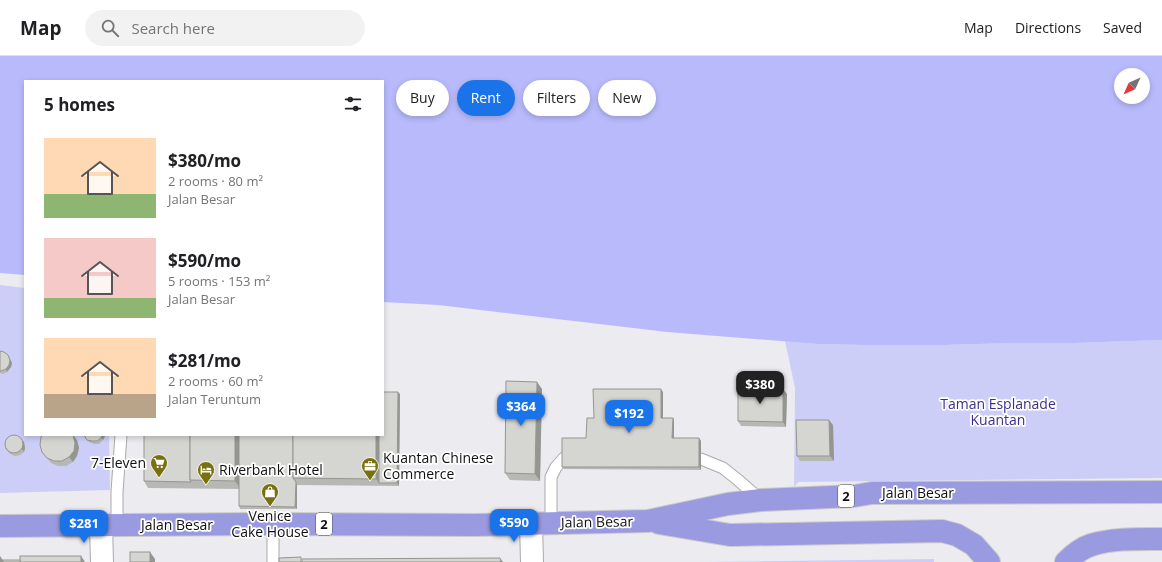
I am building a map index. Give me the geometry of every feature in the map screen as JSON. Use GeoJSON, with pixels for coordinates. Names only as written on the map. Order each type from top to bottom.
{"type":"FeatureCollection","features":[{"type":"Feature","properties":{"kind":"highway","name":"Jalan Besar"},"geometry":{"type":"LineString","coordinates":[[0,526],[273,524],[475,525],[648,521],[728,504],[761,500],[854,496],[872,493],[1162,492]]}},
{"type":"Feature","properties":{"kind":"highway"},"geometry":{"type":"LineString","coordinates":[[648,521],[730,535],[942,531],[958,535],[977,554],[989,562]]}},
{"type":"Feature","properties":{"kind":"highway"},"geometry":{"type":"LineString","coordinates":[[1066,562],[1074,555],[1091,545],[1112,541],[1162,538]]}},
{"type":"Feature","properties":{"kind":"street"},"geometry":{"type":"LineString","coordinates":[[532,562],[541,523]]}},
{"type":"Feature","properties":{"kind":"street"},"geometry":{"type":"LineString","coordinates":[[102,562],[109,525]]}},
{"type":"Feature","properties":{"kind":"lane"},"geometry":{"type":"LineString","coordinates":[[109,525],[118,492],[121,436]]}},
{"type":"Feature","properties":{"kind":"lane"},"geometry":{"type":"LineString","coordinates":[[541,523],[551,477],[556,467],[564,458]]}},
{"type":"Feature","properties":{"kind":"lane"},"geometry":{"type":"LineString","coordinates":[[701,459],[723,468],[761,500]]}},
{"type":"Feature","properties":{"kind":"lane"},"geometry":{"type":"LineString","coordinates":[[273,524],[273,562]]}},
{"type":"Feature","properties":{"kind":"green space"},"geometry":{"type":"Polygon","coordinates":[[[0,285],[24,288],[24,436],[109,436],[110,490],[0,493],[0,285]]]}},
{"type":"Feature","properties":{"kind":"green space","name":"Taman Esplanade Kuantan"},"geometry":{"type":"Polygon","coordinates":[[[1162,340],[1162,478],[798,482],[794,487],[795,388],[785,341],[818,344],[944,345],[1162,340]]]}},
{"type":"Feature","properties":{"kind":"green space"},"geometry":{"type":"Polygon","coordinates":[[[934,559],[934,562],[698,562],[934,559]]]}},
{"type":"Feature","properties":{"kind":"shaded area"},"geometry":{"type":"Polygon","coordinates":[[[0,56],[1162,56],[1162,340],[944,345],[818,344],[667,332],[438,305],[384,302],[384,80],[24,80],[24,275],[0,273],[0,56]]]}},
{"type":"Feature","properties":{"kind":"building"},"geometry":{"type":"Polygon","coordinates":[[[0,351],[8,355],[10,360],[6,369],[1,371],[0,371],[0,351]]]}},
{"type":"Feature","properties":{"kind":"building"},"geometry":{"type":"Polygon","coordinates":[[[506,381],[537,382],[535,474],[505,473],[506,381]]]}},
{"type":"Feature","properties":{"kind":"building"},"geometry":{"type":"Polygon","coordinates":[[[738,387],[783,389],[783,422],[738,421],[738,387]]]}},
{"type":"Feature","properties":{"kind":"building"},"geometry":{"type":"Polygon","coordinates":[[[593,389],[661,389],[661,418],[673,418],[672,438],[699,438],[699,467],[562,467],[562,438],[586,438],[587,418],[594,418],[593,389]]]}},
{"type":"Feature","properties":{"kind":"building"},"geometry":{"type":"Polygon","coordinates":[[[384,392],[398,392],[397,483],[379,483],[379,436],[384,436],[384,392]]]}},
{"type":"Feature","properties":{"kind":"building"},"geometry":{"type":"Polygon","coordinates":[[[796,420],[829,420],[830,456],[797,456],[796,420]]]}},
{"type":"Feature","properties":{"kind":"building"},"geometry":{"type":"Polygon","coordinates":[[[10,435],[18,435],[23,440],[21,451],[18,453],[10,453],[5,448],[5,440],[10,435]]]}},
{"type":"Feature","properties":{"kind":"building"},"geometry":{"type":"Polygon","coordinates":[[[73,436],[75,443],[74,451],[69,457],[62,461],[54,461],[47,458],[42,452],[40,445],[41,437],[73,436]]]}},
{"type":"Feature","properties":{"kind":"building"},"geometry":{"type":"Polygon","coordinates":[[[85,436],[102,436],[97,441],[87,440],[85,436]]]}},
{"type":"Feature","properties":{"kind":"building"},"geometry":{"type":"Polygon","coordinates":[[[144,436],[190,436],[191,482],[144,481],[144,436]]]}},
{"type":"Feature","properties":{"kind":"building"},"geometry":{"type":"Polygon","coordinates":[[[190,436],[235,436],[235,481],[190,480],[190,436]]]}},
{"type":"Feature","properties":{"kind":"building"},"geometry":{"type":"Polygon","coordinates":[[[239,436],[293,436],[293,478],[296,482],[295,507],[239,506],[239,436]]]}},
{"type":"Feature","properties":{"kind":"building"},"geometry":{"type":"Polygon","coordinates":[[[293,436],[376,436],[376,479],[293,478],[293,436]]]}},
{"type":"Feature","properties":{"kind":"building"},"geometry":{"type":"Polygon","coordinates":[[[130,552],[150,552],[150,562],[130,562],[130,552]]]}},
{"type":"Feature","properties":{"kind":"building"},"geometry":{"type":"Polygon","coordinates":[[[20,556],[81,556],[81,562],[20,562],[20,556]]]}},
{"type":"Feature","properties":{"kind":"building"},"geometry":{"type":"Polygon","coordinates":[[[301,557],[301,562],[279,562],[279,558],[301,557]]]}},
{"type":"Feature","properties":{"kind":"building"},"geometry":{"type":"Polygon","coordinates":[[[500,558],[501,562],[302,562],[302,559],[500,558]]]}},
{"type":"Feature","properties":{"kind":"building"},"geometry":{"type":"Polygon","coordinates":[[[3,560],[20,560],[20,562],[3,562],[3,560]]]}},
{"type":"Feature","properties":{"kind":"place","name":"7-Eleven"},"geometry":{"type":"Point","coordinates":[159,478]}},
{"type":"Feature","properties":{"kind":"place","name":"Kuantan Chinese Commerce"},"geometry":{"type":"Point","coordinates":[370,481]}},
{"type":"Feature","properties":{"kind":"place","name":"Riverbank Hotel"},"geometry":{"type":"Point","coordinates":[206,485]}},
{"type":"Feature","properties":{"kind":"place","name":"Venice Cake House"},"geometry":{"type":"Point","coordinates":[270,507]}}]}
